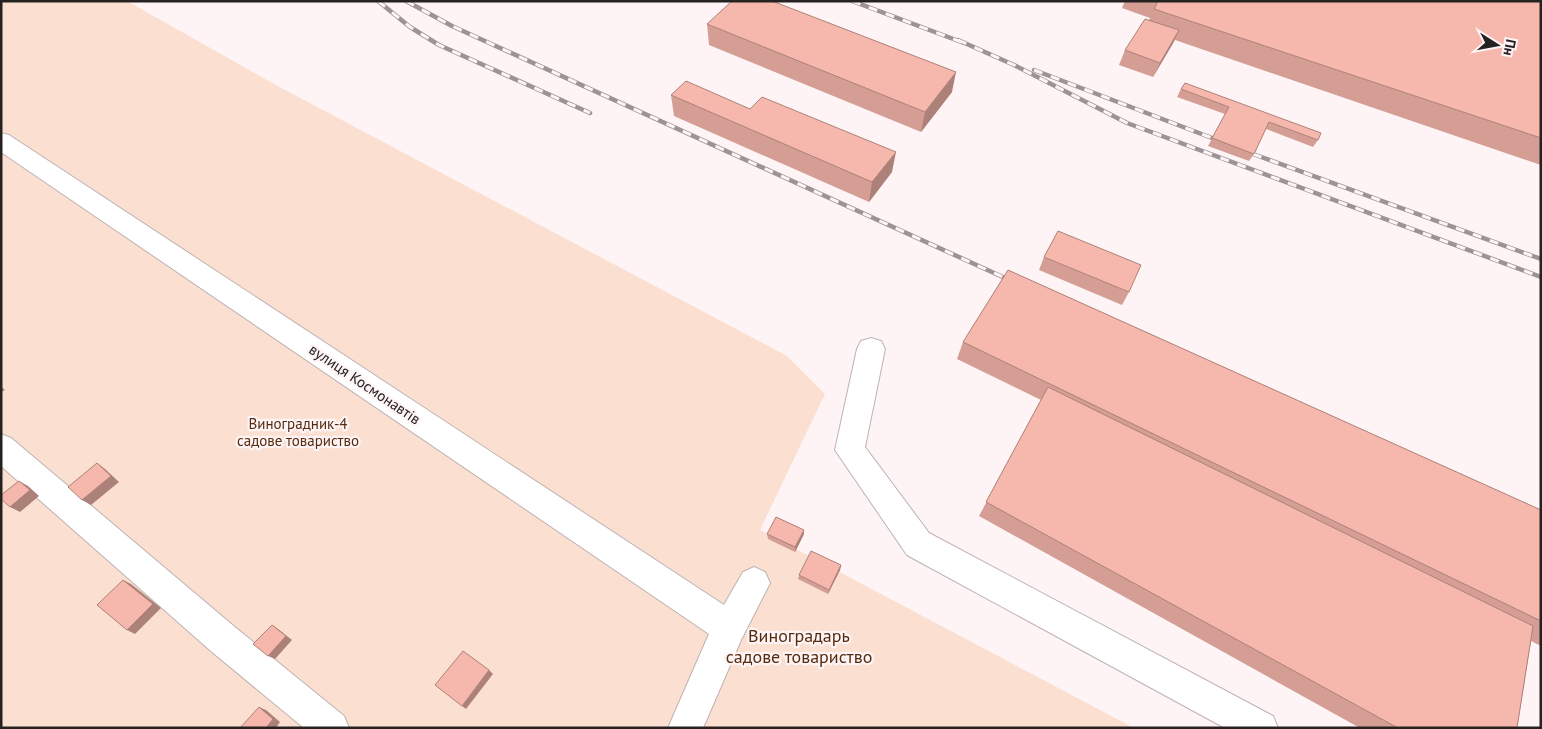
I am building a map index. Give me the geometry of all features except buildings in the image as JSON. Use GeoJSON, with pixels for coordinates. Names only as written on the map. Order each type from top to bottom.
{"type":"FeatureCollection","features":[{"type":"Feature","properties":{"kind":"lane","name":"вулиця Космонавтів"},"geometry":{"type":"LineString","coordinates":[[1,141],[729,628]]}},
{"type":"Feature","properties":{"kind":"lane"},"geometry":{"type":"LineString","coordinates":[[871,349],[850,450],[918,544],[1261,728]]}},
{"type":"Feature","properties":{"kind":"lane"},"geometry":{"type":"LineString","coordinates":[[1,447],[224,640],[332,728]]}},
{"type":"Feature","properties":{"kind":"lane"},"geometry":{"type":"LineString","coordinates":[[685,728],[729,628],[754,583]]}},
{"type":"Feature","properties":{"kind":"green space","name":"Виноградник-4 садове товариство"},"geometry":{"type":"Polygon","coordinates":[[[1,1],[127,1],[274,84],[787,356],[825,394],[760,530],[1134,728],[1,728],[1,1]]]}},
{"type":"Feature","properties":{"kind":"railway"},"geometry":{"type":"LineString","coordinates":[[378,1],[410,27],[439,45],[590,113]]}},
{"type":"Feature","properties":{"kind":"railway"},"geometry":{"type":"LineString","coordinates":[[406,1],[452,26],[1016,283]]}},
{"type":"Feature","properties":{"kind":"railway"},"geometry":{"type":"LineString","coordinates":[[852,1],[964,43]]}},
{"type":"Feature","properties":{"kind":"railway"},"geometry":{"type":"LineString","coordinates":[[958,40],[1014,65],[1127,123],[1541,277]]}},
{"type":"Feature","properties":{"kind":"railway"},"geometry":{"type":"LineString","coordinates":[[1034,70],[1212,138]]}},
{"type":"Feature","properties":{"kind":"railway"},"geometry":{"type":"LineString","coordinates":[[1253,154],[1541,259]]}},
{"type":"Feature","properties":{"kind":"park label","name":"Виноградарь садове товариство"},"geometry":{"type":"Point","coordinates":[799,645]}}]}
